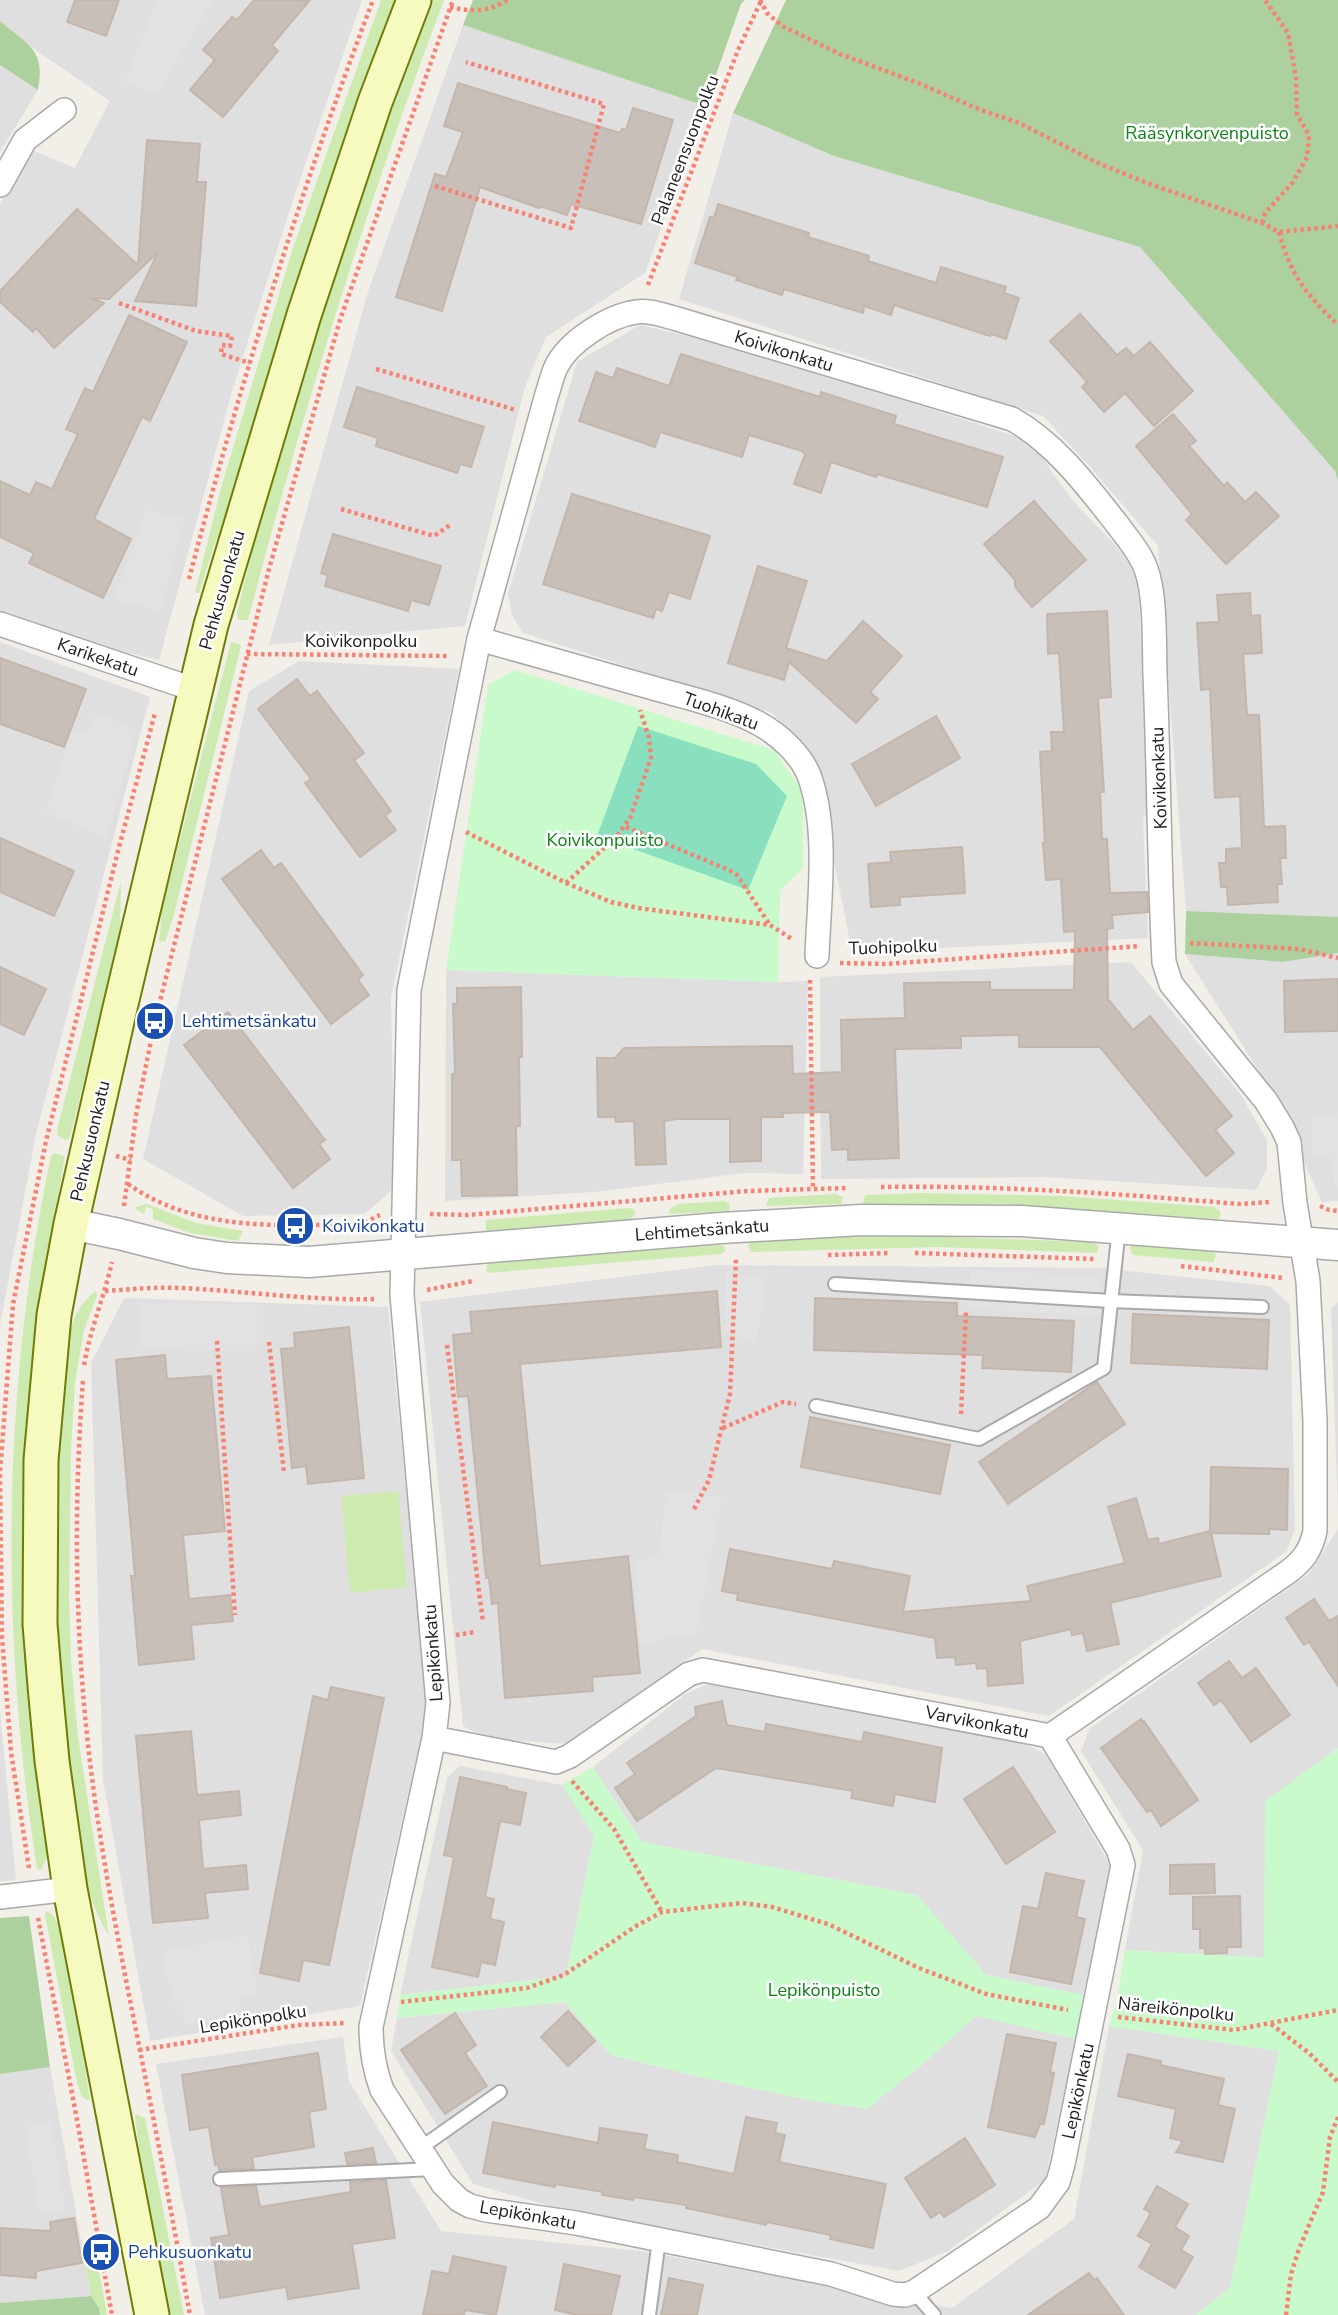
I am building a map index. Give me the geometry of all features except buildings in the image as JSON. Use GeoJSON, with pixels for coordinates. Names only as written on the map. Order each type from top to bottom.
{"type":"FeatureCollection","features":[{"type":"Feature","properties":{"kind":"main road","name":"Pehkusuonkatu"},"geometry":{"type":"LineString","coordinates":[[152,2315],[70,1889],[44,1686],[40,1624],[41,1460],[54,1315],[71,1224],[196,690],[226,575],[304,315],[375,102],[414,0]]}},
{"type":"Feature","properties":{"kind":"street"},"geometry":{"type":"LineString","coordinates":[[0,185],[25,140],[64,110]]}},
{"type":"Feature","properties":{"kind":"street"},"geometry":{"type":"LineString","coordinates":[[402,1255],[409,990],[477,647],[540,417],[557,366],[569,349],[590,332],[623,315],[638,311]]}},
{"type":"Feature","properties":{"kind":"street","name":"Koivikonkatu"},"geometry":{"type":"LineString","coordinates":[[638,311],[674,318],[1013,419],[1038,436],[1064,461],[1136,550],[1145,566],[1150,585],[1160,777],[1164,962],[1171,984],[1266,1101],[1282,1126],[1289,1142],[1302,1243]]}},
{"type":"Feature","properties":{"kind":"street","name":"Karikekatu"},"geometry":{"type":"LineString","coordinates":[[0,624],[196,690]]}},
{"type":"Feature","properties":{"kind":"street","name":"Tuohikatu"},"geometry":{"type":"LineString","coordinates":[[477,647],[631,682],[712,705],[758,723],[778,737],[803,763],[811,780],[816,804],[820,850],[817,956]]}},
{"type":"Feature","properties":{"kind":"street","name":"Lehtimetsänkatu"},"geometry":{"type":"LineString","coordinates":[[71,1224],[194,1253],[227,1258],[309,1262],[721,1228],[862,1220],[1022,1221],[1338,1245]]}},
{"type":"Feature","properties":{"kind":"street","name":"Varvikonkatu"},"geometry":{"type":"LineString","coordinates":[[556,1762],[570,1756],[689,1674],[703,1670],[1050,1736],[1288,1572],[1299,1564],[1310,1549],[1315,1520],[1315,1421],[1308,1281],[1302,1243]]}},
{"type":"Feature","properties":{"kind":"street","name":"Lepikönkatu"},"geometry":{"type":"LineString","coordinates":[[402,1255],[402,1295],[438,1703],[435,1738],[373,2016],[372,2053],[382,2090],[451,2193],[470,2206],[831,2274],[893,2294],[905,2295],[914,2292],[1029,2216],[1050,2195],[1058,2182],[1063,2165],[1123,1866],[1118,1849],[1050,1736]]}},
{"type":"Feature","properties":{"kind":"street"},"geometry":{"type":"LineString","coordinates":[[435,1738],[556,1762]]}},
{"type":"Feature","properties":{"kind":"street"},"geometry":{"type":"LineString","coordinates":[[0,1897],[70,1889]]}},
{"type":"Feature","properties":{"kind":"lane"},"geometry":{"type":"LineString","coordinates":[[816,1406],[979,1439],[1104,1368],[1119,1227]]}},
{"type":"Feature","properties":{"kind":"lane"},"geometry":{"type":"LineString","coordinates":[[835,1284],[1111,1301],[1262,1307]]}},
{"type":"Feature","properties":{"kind":"lane"},"geometry":{"type":"LineString","coordinates":[[419,2149],[500,2092]]}},
{"type":"Feature","properties":{"kind":"lane"},"geometry":{"type":"LineString","coordinates":[[220,2179],[433,2169]]}},
{"type":"Feature","properties":{"kind":"lane"},"geometry":{"type":"LineString","coordinates":[[649,2315],[659,2240]]}},
{"type":"Feature","properties":{"kind":"lane"},"geometry":{"type":"LineString","coordinates":[[914,2292],[934,2315]]}},
{"type":"Feature","properties":{"kind":"path"},"geometry":{"type":"LineString","coordinates":[[190,2315],[112,1908],[94,1789],[81,1651],[78,1487],[84,1364],[90,1335],[106,1292],[119,1234],[136,1115],[153,1030],[269,569],[340,320],[453,0]]}},
{"type":"Feature","properties":{"kind":"path"},"geometry":{"type":"LineString","coordinates":[[450,7],[484,10],[507,0]]}},
{"type":"Feature","properties":{"kind":"path"},"geometry":{"type":"LineString","coordinates":[[761,0],[768,13],[782,26],[840,54],[1018,123],[1147,183],[1262,223],[1279,232],[1338,226]]}},
{"type":"Feature","properties":{"kind":"path","name":"Palaneensuonpolku"},"geometry":{"type":"LineString","coordinates":[[638,311],[738,50],[761,0]]}},
{"type":"Feature","properties":{"kind":"path"},"geometry":{"type":"LineString","coordinates":[[1262,223],[1265,213],[1293,182],[1307,157],[1309,135],[1297,115],[1296,78],[1288,33],[1265,0]]}},
{"type":"Feature","properties":{"kind":"path"},"geometry":{"type":"LineString","coordinates":[[435,186],[571,228],[604,104],[466,62]]}},
{"type":"Feature","properties":{"kind":"path"},"geometry":{"type":"LineString","coordinates":[[1279,232],[1284,252],[1300,286],[1338,325]]}},
{"type":"Feature","properties":{"kind":"path"},"geometry":{"type":"LineString","coordinates":[[118,303],[196,331],[232,336],[230,346],[222,345],[221,354],[250,363]]}},
{"type":"Feature","properties":{"kind":"path"},"geometry":{"type":"LineString","coordinates":[[376,369],[540,417]]}},
{"type":"Feature","properties":{"kind":"path"},"geometry":{"type":"LineString","coordinates":[[341,509],[434,536],[450,525]]}},
{"type":"Feature","properties":{"kind":"path","name":"Koivikonpolku"},"geometry":{"type":"LineString","coordinates":[[247,654],[477,647]]}},
{"type":"Feature","properties":{"kind":"path"},"geometry":{"type":"LineString","coordinates":[[566,883],[626,827],[652,758],[652,750],[631,682]]}},
{"type":"Feature","properties":{"kind":"path"},"geometry":{"type":"LineString","coordinates":[[444,819],[566,883],[623,906],[770,925]]}},
{"type":"Feature","properties":{"kind":"path"},"geometry":{"type":"LineString","coordinates":[[626,827],[737,875],[770,925],[817,956],[810,978],[813,1189]]}},
{"type":"Feature","properties":{"kind":"path","name":"Tuohipolku"},"geometry":{"type":"LineString","coordinates":[[817,956],[841,963],[886,964],[1200,943],[1299,949],[1338,958]]}},
{"type":"Feature","properties":{"kind":"path"},"geometry":{"type":"LineString","coordinates":[[818,1255],[899,1252]]}},
{"type":"Feature","properties":{"kind":"path"},"geometry":{"type":"LineString","coordinates":[[913,1253],[1116,1260]]}},
{"type":"Feature","properties":{"kind":"path"},"geometry":{"type":"LineString","coordinates":[[723,1258],[750,1257]]}},
{"type":"Feature","properties":{"kind":"path"},"geometry":{"type":"LineString","coordinates":[[694,1509],[709,1480],[730,1394],[736,1258]]}},
{"type":"Feature","properties":{"kind":"path"},"geometry":{"type":"LineString","coordinates":[[1168,1265],[1308,1281]]}},
{"type":"Feature","properties":{"kind":"path"},"geometry":{"type":"LineString","coordinates":[[106,1292],[151,1288],[361,1298],[402,1295],[482,1280]]}},
{"type":"Feature","properties":{"kind":"path"},"geometry":{"type":"LineString","coordinates":[[960,1436],[967,1292]]}},
{"type":"Feature","properties":{"kind":"path"},"geometry":{"type":"LineString","coordinates":[[216,1341],[235,1615]]}},
{"type":"Feature","properties":{"kind":"path"},"geometry":{"type":"LineString","coordinates":[[269,1342],[284,1472]]}},
{"type":"Feature","properties":{"kind":"path"},"geometry":{"type":"LineString","coordinates":[[447,1345],[483,1622]]}},
{"type":"Feature","properties":{"kind":"path"},"geometry":{"type":"LineString","coordinates":[[722,1428],[783,1402],[816,1406]]}},
{"type":"Feature","properties":{"kind":"path"},"geometry":{"type":"LineString","coordinates":[[556,1762],[614,1829],[662,1912]]}},
{"type":"Feature","properties":{"kind":"path","name":"Näreikönpolku"},"geometry":{"type":"LineString","coordinates":[[662,1912],[742,1903],[772,1906],[828,1924],[919,1968],[986,1994],[1094,2014],[1234,2030],[1338,2010]]}},
{"type":"Feature","properties":{"kind":"path","name":"Lepikönpolku"},"geometry":{"type":"LineString","coordinates":[[139,2050],[315,2023],[338,2023],[527,1988],[564,1975],[636,1926],[662,1912]]}},
{"type":"Feature","properties":{"kind":"path"},"geometry":{"type":"LineString","coordinates":[[1270,2024],[1309,2053],[1338,2082]]}},
{"type":"Feature","properties":{"kind":"path"},"geometry":{"type":"LineString","coordinates":[[1286,2315],[1291,2274],[1323,2192],[1330,2137],[1338,2117]]}},
{"type":"Feature","properties":{"kind":"shaded area"},"geometry":{"type":"Polygon","coordinates":[[[0,0],[362,0],[295,194],[232,391],[159,660],[110,649],[0,612],[0,204],[32,150],[75,168],[110,101],[37,51],[0,21],[0,0]]]}},
{"type":"Feature","properties":{"kind":"shaded area"},"geometry":{"type":"Polygon","coordinates":[[[157,0],[213,0],[157,94],[124,82],[157,0]]]}},
{"type":"Feature","properties":{"kind":"shaded area"},"geometry":{"type":"Polygon","coordinates":[[[463,25],[705,106],[645,273],[546,337],[525,387],[465,626],[269,645],[368,292],[463,25]]]}},
{"type":"Feature","properties":{"kind":"shaded area"},"geometry":{"type":"Polygon","coordinates":[[[0,65],[38,90],[0,152],[0,65]]]}},
{"type":"Feature","properties":{"kind":"shaded area"},"geometry":{"type":"Polygon","coordinates":[[[733,113],[834,156],[1140,247],[1335,471],[1338,478],[1338,917],[1186,911],[1158,546],[1043,416],[679,299],[733,113]]]}},
{"type":"Feature","properties":{"kind":"shaded area"},"geometry":{"type":"Polygon","coordinates":[[[640,325],[741,348],[1014,436],[1040,455],[1072,500],[1114,544],[1129,564],[1138,584],[1151,809],[1143,819],[1148,938],[852,952],[814,759],[772,713],[523,633],[512,615],[508,594],[577,362],[640,325]]]}},
{"type":"Feature","properties":{"kind":"shaded area"},"geometry":{"type":"Polygon","coordinates":[[[146,509],[184,519],[161,611],[114,600],[146,509]]]}},
{"type":"Feature","properties":{"kind":"shaded area"},"geometry":{"type":"Polygon","coordinates":[[[0,642],[150,697],[36,1134],[0,1325],[0,642]]]}},
{"type":"Feature","properties":{"kind":"shaded area"},"geometry":{"type":"Polygon","coordinates":[[[299,661],[459,669],[391,998],[395,1187],[365,1214],[243,1216],[143,1159],[249,691],[299,661]]]}},
{"type":"Feature","properties":{"kind":"shaded area"},"geometry":{"type":"Polygon","coordinates":[[[96,712],[136,730],[108,839],[45,812],[74,730],[87,735],[96,712]]]}},
{"type":"Feature","properties":{"kind":"shaded area"},"geometry":{"type":"Polygon","coordinates":[[[1338,953],[1338,1201],[1322,1202],[1272,1092],[1185,954],[1283,962],[1338,953]]]}},
{"type":"Feature","properties":{"kind":"shaded area"},"geometry":{"type":"Polygon","coordinates":[[[1131,962],[1241,1095],[1267,1140],[1267,1169],[1256,1190],[1046,1177],[821,1179],[820,977],[1131,962]]]}},
{"type":"Feature","properties":{"kind":"shaded area"},"geometry":{"type":"Polygon","coordinates":[[[446,970],[808,981],[803,1174],[745,1173],[594,1192],[445,1201],[446,970]]]}},
{"type":"Feature","properties":{"kind":"shaded area"},"geometry":{"type":"Polygon","coordinates":[[[1338,1113],[1338,1187],[1333,1186],[1334,1158],[1312,1157],[1313,1118],[1338,1113]]]}},
{"type":"Feature","properties":{"kind":"shaded area"},"geometry":{"type":"Polygon","coordinates":[[[716,1265],[1100,1268],[1270,1286],[1290,1305],[1295,1529],[1287,1551],[1049,1716],[702,1649],[569,1744],[487,1739],[463,1726],[420,1302],[716,1265]]]}},
{"type":"Feature","properties":{"kind":"shaded area"},"geometry":{"type":"Polygon","coordinates":[[[970,1269],[1100,1277],[1097,1316],[968,1309],[970,1269]]]}},
{"type":"Feature","properties":{"kind":"shaded area"},"geometry":{"type":"Polygon","coordinates":[[[725,1270],[765,1278],[757,1344],[726,1332],[725,1270]]]}},
{"type":"Feature","properties":{"kind":"shaded area"},"geometry":{"type":"Polygon","coordinates":[[[124,1298],[388,1307],[428,1707],[360,2006],[150,2041],[103,1780],[91,1363],[124,1298]]]}},
{"type":"Feature","properties":{"kind":"shaded area"},"geometry":{"type":"Polygon","coordinates":[[[1338,1302],[1338,1518],[1331,1309],[1338,1302]]]}},
{"type":"Feature","properties":{"kind":"shaded area"},"geometry":{"type":"Polygon","coordinates":[[[138,1303],[257,1304],[257,1351],[138,1350],[138,1303]]]}},
{"type":"Feature","properties":{"kind":"shaded area"},"geometry":{"type":"Polygon","coordinates":[[[667,1492],[722,1497],[696,1637],[667,1638],[641,1645],[634,1562],[658,1556],[667,1492]]]}},
{"type":"Feature","properties":{"kind":"shaded area"},"geometry":{"type":"Polygon","coordinates":[[[1338,1529],[1338,1748],[1266,1801],[1264,1958],[1125,1950],[1143,1850],[1081,1751],[1089,1729],[1309,1574],[1338,1529]]]}},
{"type":"Feature","properties":{"kind":"shaded area"},"geometry":{"type":"Polygon","coordinates":[[[709,1683],[1015,1737],[1046,1755],[1112,1868],[1083,1995],[986,1975],[916,1895],[642,1842],[593,1767],[684,1695],[709,1683]]]}},
{"type":"Feature","properties":{"kind":"shaded area"},"geometry":{"type":"Polygon","coordinates":[[[0,1711],[16,1880],[0,1881],[0,1711]]]}},
{"type":"Feature","properties":{"kind":"shaded area"},"geometry":{"type":"Polygon","coordinates":[[[460,1766],[562,1785],[594,1835],[566,1976],[400,1995],[447,1778],[460,1766]]]}},
{"type":"Feature","properties":{"kind":"shaded area"},"geometry":{"type":"Polygon","coordinates":[[[247,1935],[258,1996],[239,1997],[241,2019],[184,2024],[182,2002],[173,2003],[162,1952],[247,1935]]]}},
{"type":"Feature","properties":{"kind":"shaded area"},"geometry":{"type":"Polygon","coordinates":[[[565,2002],[611,2055],[804,2099],[867,2109],[925,2062],[976,2015],[1076,2039],[1045,2180],[948,2251],[899,2271],[560,2209],[473,2184],[391,2051],[397,2018],[565,2002]]]}},
{"type":"Feature","properties":{"kind":"shaded area"},"geometry":{"type":"Polygon","coordinates":[[[1109,2026],[1279,2051],[1230,2288],[1196,2315],[205,2315],[156,2064],[343,2037],[349,2081],[441,2231],[641,2251],[952,2308],[1074,2219],[1109,2026]]]}},
{"type":"Feature","properties":{"kind":"shaded area"},"geometry":{"type":"Polygon","coordinates":[[[50,2067],[91,2296],[0,2303],[0,2074],[50,2067]]]}},
{"type":"Feature","properties":{"kind":"shaded area"},"geometry":{"type":"Polygon","coordinates":[[[51,2122],[66,2210],[40,2214],[25,2127],[51,2122]]]}},
{"type":"Feature","properties":{"kind":"green space"},"geometry":{"type":"Polygon","coordinates":[[[381,0],[396,0],[308,253],[229,509],[199,593],[195,593],[221,488],[292,251],[381,0]]]}},
{"type":"Feature","properties":{"kind":"green space"},"geometry":{"type":"Polygon","coordinates":[[[430,0],[444,0],[338,307],[248,620],[238,620],[237,613],[256,535],[323,303],[374,150],[430,0]]]}},
{"type":"Feature","properties":{"kind":"green space"},"geometry":{"type":"Polygon","coordinates":[[[473,0],[745,0],[741,4],[705,106],[463,25],[473,0]]]}},
{"type":"Feature","properties":{"kind":"green space","name":"Rääsynkorvenpuisto"},"geometry":{"type":"Polygon","coordinates":[[[786,0],[1338,0],[1338,481],[1335,471],[1140,247],[834,156],[733,113],[786,0]]]}},
{"type":"Feature","properties":{"kind":"green space"},"geometry":{"type":"Polygon","coordinates":[[[0,21],[37,56],[40,76],[38,90],[0,65],[0,21]]]}},
{"type":"Feature","properties":{"kind":"green space"},"geometry":{"type":"Polygon","coordinates":[[[231,642],[241,646],[173,918],[165,942],[159,941],[162,909],[231,642]]]}},
{"type":"Feature","properties":{"kind":"green space","name":"Koivikonpuisto"},"geometry":{"type":"Polygon","coordinates":[[[515,670],[774,750],[803,792],[803,868],[780,891],[778,982],[446,970],[488,685],[515,670]]]}},
{"type":"Feature","properties":{"kind":"green space"},"geometry":{"type":"Polygon","coordinates":[[[638,726],[756,764],[787,796],[748,890],[597,836],[638,726]]]}},
{"type":"Feature","properties":{"kind":"green space"},"geometry":{"type":"Polygon","coordinates":[[[121,881],[120,938],[70,1137],[66,1140],[57,1135],[58,1126],[121,881]]]}},
{"type":"Feature","properties":{"kind":"green space"},"geometry":{"type":"Polygon","coordinates":[[[1186,911],[1338,917],[1338,953],[1283,962],[1185,954],[1186,911]]]}},
{"type":"Feature","properties":{"kind":"green space"},"geometry":{"type":"Polygon","coordinates":[[[54,1153],[65,1156],[36,1323],[24,1448],[24,1653],[40,1807],[48,1855],[41,1870],[37,1868],[25,1780],[17,1691],[12,1601],[12,1511],[15,1422],[23,1332],[35,1244],[51,1156],[54,1153]]]}},
{"type":"Feature","properties":{"kind":"green space"},"geometry":{"type":"Polygon","coordinates":[[[921,1193],[1062,1196],[1214,1207],[1221,1215],[1218,1219],[1003,1204],[863,1202],[865,1195],[921,1193]]]}},
{"type":"Feature","properties":{"kind":"green space"},"geometry":{"type":"Polygon","coordinates":[[[836,1194],[843,1197],[841,1204],[766,1206],[769,1198],[836,1194]]]}},
{"type":"Feature","properties":{"kind":"green space"},"geometry":{"type":"Polygon","coordinates":[[[724,1201],[730,1204],[729,1211],[669,1214],[670,1209],[678,1204],[724,1201]]]}},
{"type":"Feature","properties":{"kind":"green space"},"geometry":{"type":"Polygon","coordinates":[[[147,1204],[196,1223],[243,1231],[238,1241],[190,1233],[153,1219],[151,1208],[146,1207],[144,1214],[136,1209],[147,1204]]]}},
{"type":"Feature","properties":{"kind":"green space"},"geometry":{"type":"Polygon","coordinates":[[[627,1208],[636,1212],[631,1219],[486,1231],[486,1220],[627,1208]]]}},
{"type":"Feature","properties":{"kind":"green space"},"geometry":{"type":"Polygon","coordinates":[[[921,1236],[1090,1242],[1099,1247],[1095,1253],[936,1247],[751,1252],[748,1245],[751,1242],[835,1237],[921,1236]]]}},
{"type":"Feature","properties":{"kind":"green space"},"geometry":{"type":"Polygon","coordinates":[[[1133,1243],[1214,1252],[1216,1255],[1213,1262],[1133,1255],[1130,1248],[1133,1243]]]}},
{"type":"Feature","properties":{"kind":"green space"},"geometry":{"type":"Polygon","coordinates":[[[721,1245],[725,1251],[721,1254],[488,1273],[486,1271],[488,1263],[721,1245]]]}},
{"type":"Feature","properties":{"kind":"green space"},"geometry":{"type":"Polygon","coordinates":[[[96,1291],[97,1296],[84,1330],[75,1382],[71,1450],[69,1599],[78,1737],[109,1936],[88,1888],[78,1838],[63,1720],[56,1594],[58,1451],[69,1335],[78,1310],[96,1291]]]}},
{"type":"Feature","properties":{"kind":"green space"},"geometry":{"type":"Polygon","coordinates":[[[398,1491],[407,1587],[350,1593],[341,1496],[398,1491]]]}},
{"type":"Feature","properties":{"kind":"green space"},"geometry":{"type":"Polygon","coordinates":[[[1338,1748],[1338,2315],[1196,2315],[1230,2288],[1279,2051],[1109,2026],[1117,2001],[1125,1950],[1264,1958],[1265,1801],[1338,1748]]]}},
{"type":"Feature","properties":{"kind":"green space","name":"Lepikönpuisto"},"geometry":{"type":"Polygon","coordinates":[[[593,1767],[642,1842],[917,1895],[986,1975],[1083,1995],[1076,2039],[976,2016],[867,2109],[804,2099],[611,2055],[565,2002],[397,2018],[400,1995],[566,1976],[594,1836],[562,1785],[593,1767]]]}},
{"type":"Feature","properties":{"kind":"green space"},"geometry":{"type":"Polygon","coordinates":[[[46,1911],[53,1915],[61,1930],[90,2101],[82,2097],[77,2083],[46,1911]]]}},
{"type":"Feature","properties":{"kind":"green space"},"geometry":{"type":"Polygon","coordinates":[[[29,1916],[50,2067],[0,2074],[0,1918],[29,1916]]]}},
{"type":"Feature","properties":{"kind":"green space"},"geometry":{"type":"Polygon","coordinates":[[[136,2114],[145,2118],[184,2315],[169,2315],[143,2179],[136,2114]]]}},
{"type":"Feature","properties":{"kind":"green space"},"geometry":{"type":"Polygon","coordinates":[[[98,2265],[107,2315],[100,2315],[91,2296],[86,2267],[98,2265]]]}},
{"type":"Feature","properties":{"kind":"green space"},"geometry":{"type":"Polygon","coordinates":[[[91,2296],[100,2315],[0,2315],[0,2303],[91,2296]]]}},
{"type":"Feature","properties":{"kind":"place","name":"Lehtimetsänkatu"},"geometry":{"type":"Point","coordinates":[155,1021]}},
{"type":"Feature","properties":{"kind":"place","name":"Koivikonkatu"},"geometry":{"type":"Point","coordinates":[295,1226]}},
{"type":"Feature","properties":{"kind":"place","name":"Pehkusuonkatu"},"geometry":{"type":"Point","coordinates":[101,2252]}}]}
